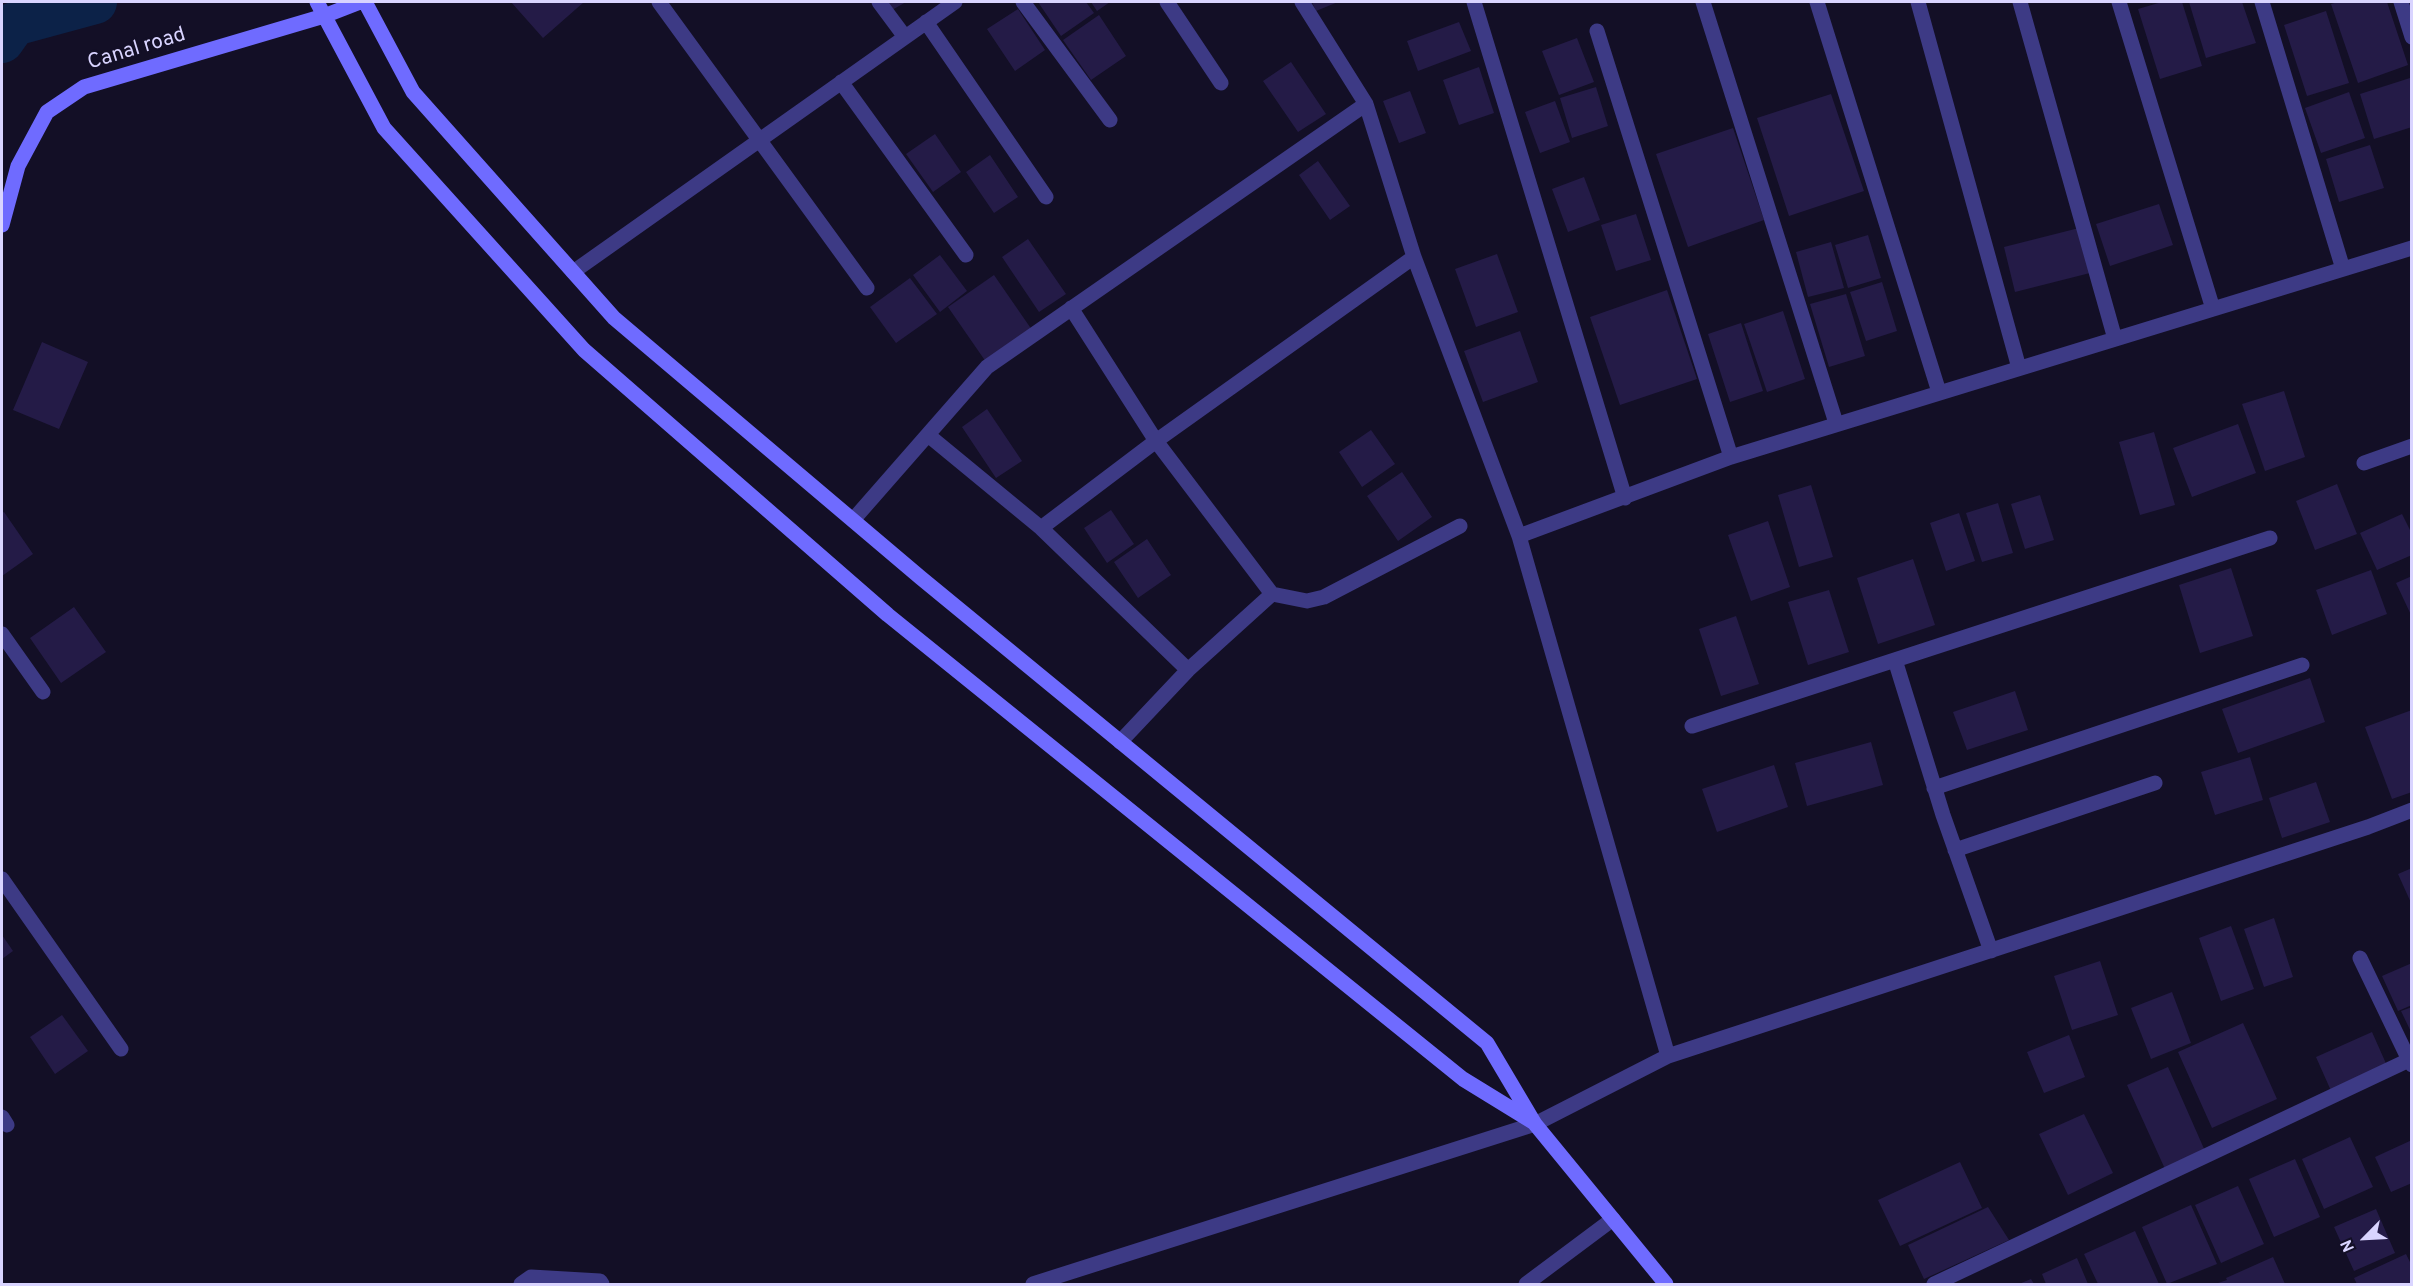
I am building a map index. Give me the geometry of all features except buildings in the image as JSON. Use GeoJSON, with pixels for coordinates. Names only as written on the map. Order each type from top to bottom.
{"type":"FeatureCollection","features":[{"type":"Feature","properties":{"kind":"main road"},"geometry":{"type":"LineString","coordinates":[[317,2],[384,129],[584,350],[888,615],[1462,1079],[1536,1124]]}},
{"type":"Feature","properties":{"kind":"main road","name":"Canal road"},"geometry":{"type":"LineString","coordinates":[[2,225],[18,166],[46,112],[84,87],[324,16],[360,2]]}},
{"type":"Feature","properties":{"kind":"main road"},"geometry":{"type":"LineString","coordinates":[[365,2],[413,92],[614,318],[1120,742],[1487,1043],[1536,1124],[1666,1284]]}},
{"type":"Feature","properties":{"kind":"street"},"geometry":{"type":"LineString","coordinates":[[659,2],[867,288]]}},
{"type":"Feature","properties":{"kind":"street"},"geometry":{"type":"LineString","coordinates":[[879,2],[905,37]]}},
{"type":"Feature","properties":{"kind":"street"},"geometry":{"type":"LineString","coordinates":[[573,272],[955,2]]}},
{"type":"Feature","properties":{"kind":"street"},"geometry":{"type":"LineString","coordinates":[[1023,2],[1110,120]]}},
{"type":"Feature","properties":{"kind":"street"},"geometry":{"type":"LineString","coordinates":[[1167,2],[1221,84]]}},
{"type":"Feature","properties":{"kind":"street"},"geometry":{"type":"LineString","coordinates":[[1302,2],[1366,104],[1414,257],[1519,536],[1668,1056]]}},
{"type":"Feature","properties":{"kind":"street"},"geometry":{"type":"LineString","coordinates":[[1474,2],[1625,498]]}},
{"type":"Feature","properties":{"kind":"street"},"geometry":{"type":"LineString","coordinates":[[1703,2],[1836,423]]}},
{"type":"Feature","properties":{"kind":"street"},"geometry":{"type":"LineString","coordinates":[[1817,2],[1939,392]]}},
{"type":"Feature","properties":{"kind":"street"},"geometry":{"type":"LineString","coordinates":[[1918,2],[2019,368]]}},
{"type":"Feature","properties":{"kind":"street"},"geometry":{"type":"LineString","coordinates":[[2020,2],[2115,339]]}},
{"type":"Feature","properties":{"kind":"street"},"geometry":{"type":"LineString","coordinates":[[2119,2],[2213,309]]}},
{"type":"Feature","properties":{"kind":"street"},"geometry":{"type":"LineString","coordinates":[[2262,2],[2343,269]]}},
{"type":"Feature","properties":{"kind":"street"},"geometry":{"type":"LineString","coordinates":[[2401,2],[2412,36]]}},
{"type":"Feature","properties":{"kind":"street"},"geometry":{"type":"LineString","coordinates":[[926,22],[1046,197]]}},
{"type":"Feature","properties":{"kind":"street"},"geometry":{"type":"LineString","coordinates":[[1597,31],[1731,457]]}},
{"type":"Feature","properties":{"kind":"street"},"geometry":{"type":"LineString","coordinates":[[841,82],[966,255]]}},
{"type":"Feature","properties":{"kind":"street"},"geometry":{"type":"LineString","coordinates":[[853,520],[987,367],[1366,104]]}},
{"type":"Feature","properties":{"kind":"street"},"geometry":{"type":"LineString","coordinates":[[1519,536],[1731,457],[1836,423],[2412,248]]}},
{"type":"Feature","properties":{"kind":"street"},"geometry":{"type":"LineString","coordinates":[[1041,528],[1156,441],[1414,257]]}},
{"type":"Feature","properties":{"kind":"street"},"geometry":{"type":"LineString","coordinates":[[1071,308],[1156,441],[1272,594],[1307,601],[1324,597],[1460,526]]}},
{"type":"Feature","properties":{"kind":"street"},"geometry":{"type":"LineString","coordinates":[[928,435],[1041,528],[1188,670]]}},
{"type":"Feature","properties":{"kind":"street"},"geometry":{"type":"LineString","coordinates":[[2364,463],[2412,446]]}},
{"type":"Feature","properties":{"kind":"street"},"geometry":{"type":"LineString","coordinates":[[1692,726],[2270,538]]}},
{"type":"Feature","properties":{"kind":"street"},"geometry":{"type":"LineString","coordinates":[[1120,742],[1188,670],[1272,594]]}},
{"type":"Feature","properties":{"kind":"street"},"geometry":{"type":"LineString","coordinates":[[2,634],[43,692]]}},
{"type":"Feature","properties":{"kind":"street"},"geometry":{"type":"LineString","coordinates":[[1895,660],[1934,788],[1991,951]]}},
{"type":"Feature","properties":{"kind":"street"},"geometry":{"type":"LineString","coordinates":[[1934,788],[2302,665]]}},
{"type":"Feature","properties":{"kind":"street"},"geometry":{"type":"LineString","coordinates":[[1955,850],[2155,783]]}},
{"type":"Feature","properties":{"kind":"street"},"geometry":{"type":"LineString","coordinates":[[1033,1284],[1536,1124],[1668,1056],[2368,827],[2412,810]]}},
{"type":"Feature","properties":{"kind":"street"},"geometry":{"type":"LineString","coordinates":[[2,879],[121,1048]]}},
{"type":"Feature","properties":{"kind":"street"},"geometry":{"type":"LineString","coordinates":[[1934,1284],[2409,1057],[2361,958]]}},
{"type":"Feature","properties":{"kind":"street"},"geometry":{"type":"LineString","coordinates":[[1526,1284],[1613,1219]]}},
{"type":"Feature","properties":{"kind":"street"},"geometry":{"type":"LineString","coordinates":[[521,1284],[531,1277],[600,1281],[602,1284]]}},
{"type":"Feature","properties":{"kind":"waterway"},"geometry":{"type":"LineString","coordinates":[[2,41],[14,24],[95,2]]}}]}
